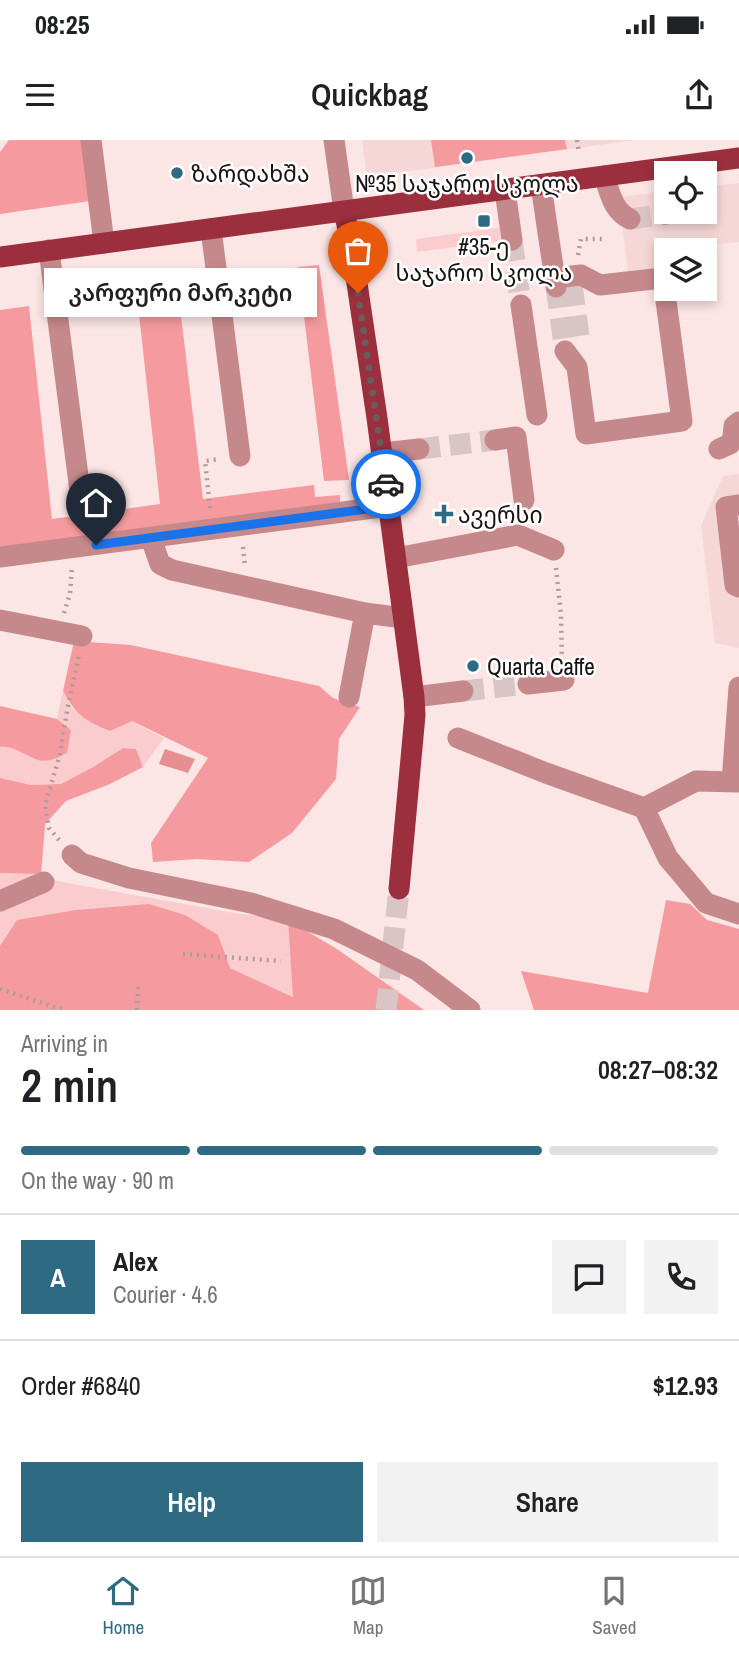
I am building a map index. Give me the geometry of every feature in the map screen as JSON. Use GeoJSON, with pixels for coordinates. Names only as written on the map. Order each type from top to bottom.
{"type":"FeatureCollection","features":[{"type":"Feature","properties":{"kind":"main road"},"geometry":{"type":"LineString","coordinates":[[717,163],[739,158]]}},
{"type":"Feature","properties":{"kind":"main road"},"geometry":{"type":"LineString","coordinates":[[0,257],[604,176],[654,172]]}},
{"type":"Feature","properties":{"kind":"main road"},"geometry":{"type":"LineString","coordinates":[[344,211],[382,453],[415,706],[399,889]]}},
{"type":"Feature","properties":{"kind":"street"},"geometry":{"type":"LineString","coordinates":[[334,140],[344,211]]}},
{"type":"Feature","properties":{"kind":"street"},"geometry":{"type":"LineString","coordinates":[[96,144],[104,243]]}},
{"type":"Feature","properties":{"kind":"street"},"geometry":{"type":"LineString","coordinates":[[604,176],[616,208],[630,219]]}},
{"type":"Feature","properties":{"kind":"street"},"geometry":{"type":"LineString","coordinates":[[541,185],[564,281],[581,275],[600,285],[663,278],[682,421],[586,433],[577,367],[565,351]]}},
{"type":"Feature","properties":{"kind":"street"},"geometry":{"type":"LineString","coordinates":[[505,190],[512,240]]}},
{"type":"Feature","properties":{"kind":"street"},"geometry":{"type":"LineString","coordinates":[[211,229],[240,456]]}},
{"type":"Feature","properties":{"kind":"street"},"geometry":{"type":"LineString","coordinates":[[49,250],[81,499]]}},
{"type":"Feature","properties":{"kind":"street"},"geometry":{"type":"LineString","coordinates":[[521,305],[537,415]]}},
{"type":"Feature","properties":{"kind":"street"},"geometry":{"type":"LineString","coordinates":[[719,449],[730,444],[734,426],[739,422]]}},
{"type":"Feature","properties":{"kind":"street"},"geometry":{"type":"LineString","coordinates":[[495,440],[516,437],[524,500]]}},
{"type":"Feature","properties":{"kind":"street"},"geometry":{"type":"LineString","coordinates":[[382,453],[419,449]]}},
{"type":"Feature","properties":{"kind":"street"},"geometry":{"type":"LineString","coordinates":[[739,505],[726,507],[735,585],[739,587]]}},
{"type":"Feature","properties":{"kind":"street"},"geometry":{"type":"LineString","coordinates":[[0,557],[389,506]]}},
{"type":"Feature","properties":{"kind":"street"},"geometry":{"type":"LineString","coordinates":[[396,558],[518,535],[554,550]]}},
{"type":"Feature","properties":{"kind":"street"},"geometry":{"type":"LineString","coordinates":[[151,538],[160,564],[172,570],[365,613],[403,618]]}},
{"type":"Feature","properties":{"kind":"street"},"geometry":{"type":"LineString","coordinates":[[348,696],[365,613]]}},
{"type":"Feature","properties":{"kind":"street"},"geometry":{"type":"LineString","coordinates":[[0,620],[82,636]]}},
{"type":"Feature","properties":{"kind":"street"},"geometry":{"type":"LineString","coordinates":[[528,684],[564,680]]}},
{"type":"Feature","properties":{"kind":"street"},"geometry":{"type":"LineString","coordinates":[[458,737],[546,773],[644,807],[696,781],[736,782],[739,687]]}},
{"type":"Feature","properties":{"kind":"street"},"geometry":{"type":"LineString","coordinates":[[415,706],[463,691]]}},
{"type":"Feature","properties":{"kind":"street"},"geometry":{"type":"LineString","coordinates":[[644,807],[667,858],[706,903],[739,914]]}},
{"type":"Feature","properties":{"kind":"street"},"geometry":{"type":"LineString","coordinates":[[72,855],[81,863],[129,878],[251,903],[334,929],[417,970],[470,1010]]}},
{"type":"Feature","properties":{"kind":"street"},"geometry":{"type":"LineString","coordinates":[[0,901],[44,882]]}},
{"type":"Feature","properties":{"kind":"path"},"geometry":{"type":"LineString","coordinates":[[577,140],[579,153]]}},
{"type":"Feature","properties":{"kind":"path"},"geometry":{"type":"LineString","coordinates":[[564,281],[577,262],[581,239],[603,239]]}},
{"type":"Feature","properties":{"kind":"path"},"geometry":{"type":"LineString","coordinates":[[212,529],[205,461],[240,456]]}},
{"type":"Feature","properties":{"kind":"path"},"geometry":{"type":"LineString","coordinates":[[81,499],[102,497],[104,514],[123,541]]}},
{"type":"Feature","properties":{"kind":"path"},"geometry":{"type":"LineString","coordinates":[[243,540],[245,565]]}},
{"type":"Feature","properties":{"kind":"path"},"geometry":{"type":"LineString","coordinates":[[554,550],[562,654]]}},
{"type":"Feature","properties":{"kind":"path"},"geometry":{"type":"LineString","coordinates":[[70,594],[72,567]]}},
{"type":"Feature","properties":{"kind":"path"},"geometry":{"type":"LineString","coordinates":[[72,855],[49,828],[45,805],[60,754],[82,636]]}},
{"type":"Feature","properties":{"kind":"path"},"geometry":{"type":"LineString","coordinates":[[183,954],[281,961]]}},
{"type":"Feature","properties":{"kind":"path"},"geometry":{"type":"LineString","coordinates":[[137,1010],[138,984]]}},
{"type":"Feature","properties":{"kind":"path"},"geometry":{"type":"LineString","coordinates":[[0,989],[63,1010]]}},
{"type":"Feature","properties":{"kind":"shaded area"},"geometry":{"type":"Polygon","coordinates":[[[9,140],[82,140],[90,201],[0,214],[0,152],[9,140]]]}},
{"type":"Feature","properties":{"kind":"shaded area"},"geometry":{"type":"Polygon","coordinates":[[[362,140],[636,140],[367,177],[362,140]]]}},
{"type":"Feature","properties":{"kind":"shaded area","name":"№35 საჯარო სკოლა"},"geometry":{"type":"Polygon","coordinates":[[[431,140],[565,140],[567,149],[435,167],[431,140]]]}},
{"type":"Feature","properties":{"kind":"shaded area"},"geometry":{"type":"Polygon","coordinates":[[[739,183],[739,242],[717,244],[717,238],[654,238],[654,270],[628,273],[619,197],[654,193],[654,224],[717,224],[717,186],[739,183]]]}},
{"type":"Feature","properties":{"kind":"shaded area"},"geometry":{"type":"Polygon","coordinates":[[[499,228],[500,241],[417,252],[416,239],[499,228]]]}},
{"type":"Feature","properties":{"kind":"shaded area"},"geometry":{"type":"Polygon","coordinates":[[[319,265],[349,480],[324,481],[298,267],[319,265]]]}},
{"type":"Feature","properties":{"kind":"shaded area"},"geometry":{"type":"Polygon","coordinates":[[[177,282],[203,499],[314,485],[315,497],[340,495],[340,509],[0,553],[0,310],[29,306],[52,519],[160,504],[136,287],[177,282]]]}},
{"type":"Feature","properties":{"kind":"shaded area"},"geometry":{"type":"Polygon","coordinates":[[[739,474],[739,648],[715,643],[701,526],[723,476],[739,474]]]}},
{"type":"Feature","properties":{"kind":"shaded area"},"geometry":{"type":"Polygon","coordinates":[[[74,641],[131,645],[319,686],[333,698],[360,707],[339,739],[336,779],[292,833],[249,862],[197,859],[153,862],[151,843],[208,758],[132,721],[110,731],[82,716],[63,691],[74,641]]]}},
{"type":"Feature","properties":{"kind":"shaded area"},"geometry":{"type":"Polygon","coordinates":[[[63,691],[73,709],[110,731],[131,721],[164,738],[143,767],[136,749],[123,748],[61,784],[31,785],[0,778],[0,747],[8,746],[34,759],[71,730],[57,719],[63,691]]]}},
{"type":"Feature","properties":{"kind":"shaded area"},"geometry":{"type":"Polygon","coordinates":[[[0,706],[57,719],[71,730],[67,753],[43,761],[13,748],[0,747],[0,706]]]}},
{"type":"Feature","properties":{"kind":"shaded area"},"geometry":{"type":"Polygon","coordinates":[[[123,748],[136,749],[143,767],[110,784],[66,801],[45,824],[41,874],[0,873],[0,778],[31,785],[61,784],[123,748]]]}},
{"type":"Feature","properties":{"kind":"shaded area"},"geometry":{"type":"Polygon","coordinates":[[[165,749],[195,759],[188,773],[159,764],[165,749]]]}},
{"type":"Feature","properties":{"kind":"shaded area"},"geometry":{"type":"Polygon","coordinates":[[[0,814],[45,825],[41,874],[57,881],[288,920],[294,997],[230,968],[18,920],[0,946],[0,814]]]}},
{"type":"Feature","properties":{"kind":"shaded area"},"geometry":{"type":"Polygon","coordinates":[[[666,900],[690,904],[707,920],[739,929],[739,1010],[534,1010],[521,971],[648,993],[666,900]]]}},
{"type":"Feature","properties":{"kind":"shaded area"},"geometry":{"type":"Polygon","coordinates":[[[149,904],[185,915],[218,935],[230,968],[293,997],[288,920],[337,949],[424,1010],[0,1010],[0,946],[17,920],[76,910],[149,904]]]}},
{"type":"Feature","properties":{"kind":"tunnel"},"geometry":{"type":"LineString","coordinates":[[630,219],[654,216]]}},
{"type":"Feature","properties":{"kind":"tunnel"},"geometry":{"type":"LineString","coordinates":[[512,240],[521,305]]}},
{"type":"Feature","properties":{"kind":"tunnel"},"geometry":{"type":"LineString","coordinates":[[572,285],[579,336]]}},
{"type":"Feature","properties":{"kind":"tunnel"},"geometry":{"type":"LineString","coordinates":[[556,287],[565,351]]}},
{"type":"Feature","properties":{"kind":"tunnel"},"geometry":{"type":"LineString","coordinates":[[419,449],[495,440]]}},
{"type":"Feature","properties":{"kind":"tunnel"},"geometry":{"type":"LineString","coordinates":[[463,691],[528,684]]}},
{"type":"Feature","properties":{"kind":"tunnel"},"geometry":{"type":"LineString","coordinates":[[386,1010],[399,889]]}},
{"type":"Feature","properties":{"kind":"way so far"},"geometry":{"type":"LineString","coordinates":[[358,293],[386,484]]}},
{"type":"Feature","properties":{"kind":"place","name":"№35 საჯარო სკოლა"},"geometry":{"type":"Point","coordinates":[467,158]}},
{"type":"Feature","properties":{"kind":"place","name":"ზარდახშა"},"geometry":{"type":"Point","coordinates":[177,173]}},
{"type":"Feature","properties":{"kind":"place","name":"#35-ე საჯარო სკოლა"},"geometry":{"type":"Point","coordinates":[484,221]}},
{"type":"Feature","properties":{"kind":"place","name":"კარფური მარკეტი"},"geometry":{"type":"Point","coordinates":[358,293]}},
{"type":"Feature","properties":{"kind":"place","name":"ავერსი"},"geometry":{"type":"Point","coordinates":[444,514]}},
{"type":"Feature","properties":{"kind":"place","name":"Quarta Caffe"},"geometry":{"type":"Point","coordinates":[473,666]}},
{"type":"Feature","properties":{"kind":"route"},"geometry":{"type":"LineString","coordinates":[[96,545],[389,506],[386,484]]}}]}
